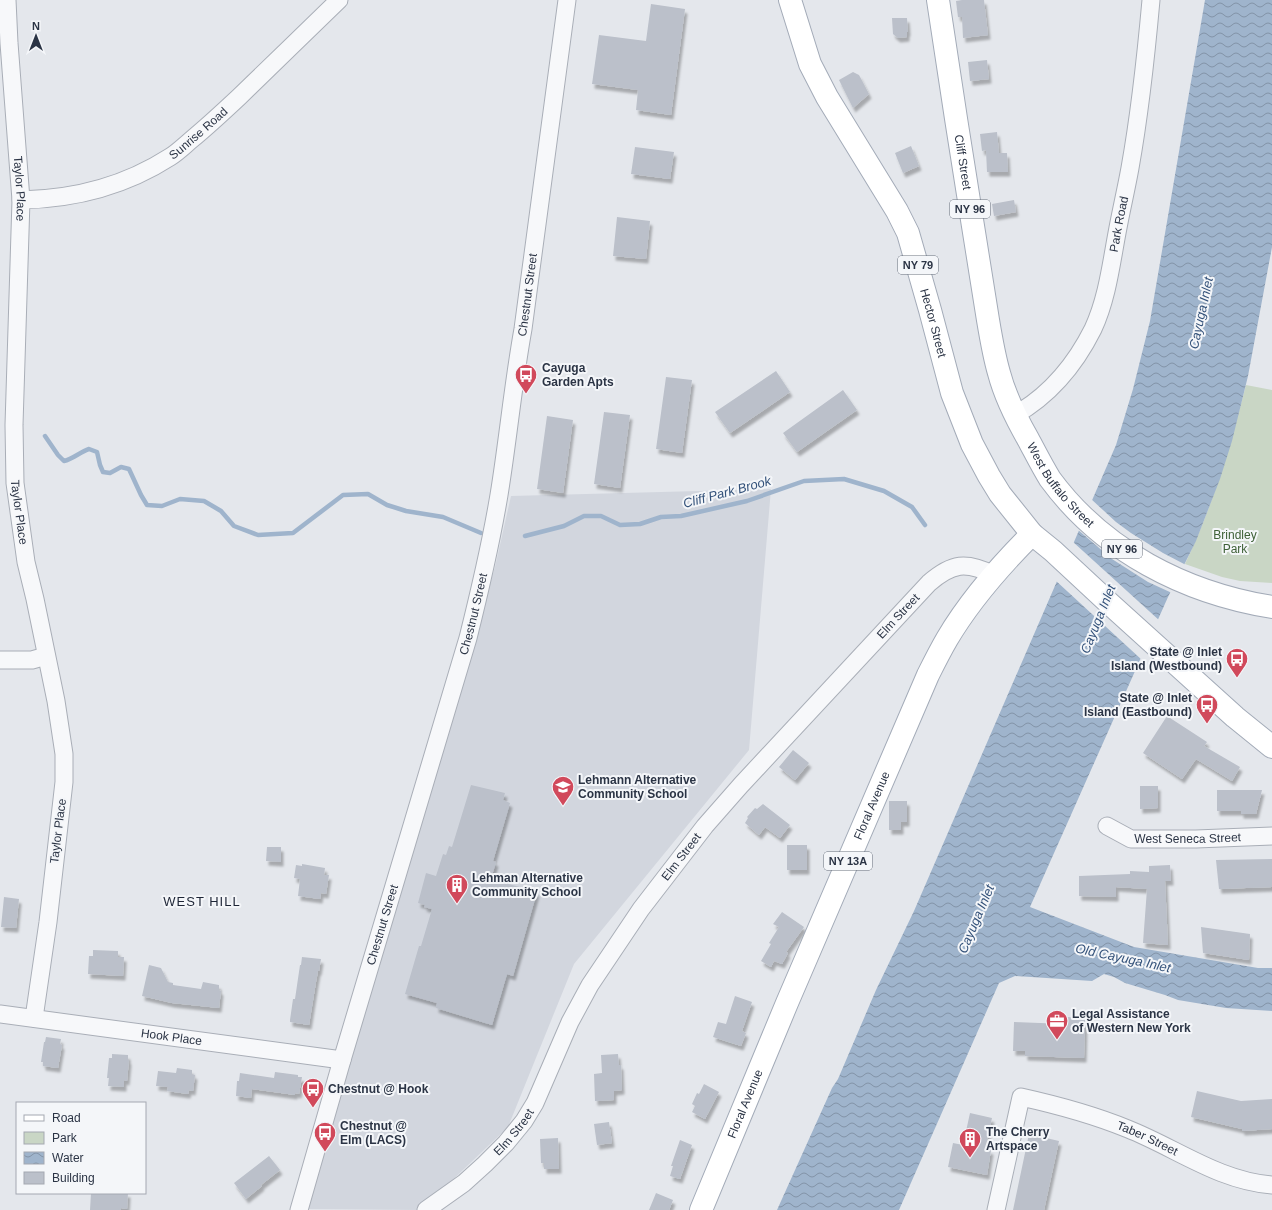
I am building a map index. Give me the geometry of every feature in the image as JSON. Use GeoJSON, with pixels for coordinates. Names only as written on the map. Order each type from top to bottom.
{"type":"FeatureCollection","features":[{"type":"Feature","properties":{"kind":"main road","name":"Hector Street"},"geometry":{"type":"LineString","coordinates":[[790,0],[810,64],[827,97],[898,211],[908,233],[952,393],[972,444],[1000,494],[1032,534]]}},
{"type":"Feature","properties":{"kind":"main road","name":"Cliff Street"},"geometry":{"type":"LineString","coordinates":[[938,0],[981,279],[995,358],[999,375],[1015,415]]}},
{"type":"Feature","properties":{"kind":"main road","name":"West Buffalo Street"},"geometry":{"type":"LineString","coordinates":[[1015,415],[1049,477],[1064,496],[1093,526],[1116,546],[1170,577],[1192,586],[1226,598],[1272,607]]}},
{"type":"Feature","properties":{"kind":"main road","name":"NY 79"},"geometry":{"type":"LineString","coordinates":[[1032,534],[1053,551],[1100,596],[1256,736],[1272,747]]}},
{"type":"Feature","properties":{"kind":"main road","name":"Floral Avenue"},"geometry":{"type":"LineString","coordinates":[[701,1210],[787,1003],[928,675],[960,618],[994,575],[1032,534]]}},
{"type":"Feature","properties":{"kind":"street","name":"Taylor Place"},"geometry":{"type":"LineString","coordinates":[[7,0],[9,51],[21,200],[14,425],[15,483],[26,562],[35,598],[63,738],[64,782],[48,922],[34,1018]]}},
{"type":"Feature","properties":{"kind":"street","name":"Sunrise Road"},"geometry":{"type":"LineString","coordinates":[[21,200],[68,196],[98,189],[118,183],[148,170],[172,156],[214,120],[339,0]]}},
{"type":"Feature","properties":{"kind":"street","name":"Chestnut Street"},"geometry":{"type":"LineString","coordinates":[[299,1210],[342,1060],[468,638],[486,569],[499,493],[523,329],[568,0]]}},
{"type":"Feature","properties":{"kind":"street","name":"Park Road"},"geometry":{"type":"LineString","coordinates":[[1015,415],[1030,407],[1056,384],[1073,364],[1093,328],[1103,302],[1130,167],[1140,101],[1151,0]]}},
{"type":"Feature","properties":{"kind":"street","name":"Elm Street"},"geometry":{"type":"LineString","coordinates":[[426,1210],[464,1183],[485,1164],[506,1143],[524,1121],[535,1103],[567,1028],[590,985],[641,909],[722,805],[928,583],[946,571],[954,567],[962,566],[980,568],[994,575]]}},
{"type":"Feature","properties":{"kind":"street"},"geometry":{"type":"LineString","coordinates":[[0,660],[32,660],[46,656]]}},
{"type":"Feature","properties":{"kind":"street","name":"West Seneca Street"},"geometry":{"type":"LineString","coordinates":[[1107,826],[1131,839],[1196,839],[1272,836]]}},
{"type":"Feature","properties":{"kind":"street","name":"Hook Place"},"geometry":{"type":"LineString","coordinates":[[0,1014],[342,1060]]}},
{"type":"Feature","properties":{"kind":"street","name":"Taber Street"},"geometry":{"type":"LineString","coordinates":[[996,1210],[1021,1097],[1055,1105],[1129,1130],[1201,1165],[1227,1175],[1272,1185]]}},
{"type":"Feature","properties":{"kind":"shaded area","name":"Lehmann Alternative Community School"},"geometry":{"type":"Polygon","coordinates":[[[771,489],[749,750],[574,964],[508,1127],[421,1210],[304,1209],[495,567],[511,496],[771,489]]]}},
{"type":"Feature","properties":{"kind":"green space","name":"Brindley Park"},"geometry":{"type":"Polygon","coordinates":[[[1246,385],[1272,390],[1272,583],[1240,581],[1222,577],[1185,564],[1204,520],[1220,476],[1246,385]]]}},
{"type":"Feature","properties":{"kind":"water"},"geometry":{"type":"Polygon","coordinates":[[[1205,0],[1272,0],[1272,247],[1248,376],[1232,441],[1220,479],[1196,541],[1168,597],[1030,907],[1134,947],[1258,968],[1272,968],[1272,1011],[1226,1008],[1178,1000],[1125,983],[1104,974],[1092,981],[1015,976],[999,983],[899,1210],[777,1210],[832,1088],[838,1079],[876,990],[914,911],[1116,445],[1133,389],[1150,321],[1205,0]]]}},
{"type":"Feature","properties":{"kind":"pier"},"geometry":{"type":"Polygon","coordinates":[[[1090,498],[1116,522],[1131,533],[1186,565],[1172,593],[1148,582],[1112,559],[1077,529],[1090,498]]]}},
{"type":"Feature","properties":{"kind":"pier"},"geometry":{"type":"Polygon","coordinates":[[[1072,541],[1160,621],[1142,660],[1055,580],[1072,541]]]}},
{"type":"Feature","properties":{"kind":"building"},"geometry":{"type":"Polygon","coordinates":[[[984,0],[988,35],[963,38],[962,17],[958,17],[956,1],[984,0]]]}},
{"type":"Feature","properties":{"kind":"building"},"geometry":{"type":"Polygon","coordinates":[[[651,4],[685,9],[671,115],[636,110],[638,90],[592,84],[599,35],[646,41],[651,4]]]}},
{"type":"Feature","properties":{"kind":"building"},"geometry":{"type":"Polygon","coordinates":[[[892,18],[907,18],[907,37],[898,38],[893,34],[892,18]]]}},
{"type":"Feature","properties":{"kind":"building"},"geometry":{"type":"Polygon","coordinates":[[[987,60],[989,79],[970,81],[968,62],[987,60]]]}},
{"type":"Feature","properties":{"kind":"building"},"geometry":{"type":"Polygon","coordinates":[[[853,72],[859,75],[869,94],[853,108],[839,80],[853,72]]]}},
{"type":"Feature","properties":{"kind":"building"},"geometry":{"type":"Polygon","coordinates":[[[997,132],[999,153],[1007,153],[1008,172],[987,172],[986,150],[982,151],[980,134],[997,132]]]}},
{"type":"Feature","properties":{"kind":"building"},"geometry":{"type":"Polygon","coordinates":[[[911,146],[919,166],[903,173],[895,153],[911,146]]]}},
{"type":"Feature","properties":{"kind":"building"},"geometry":{"type":"Polygon","coordinates":[[[635,147],[674,152],[670,179],[631,174],[635,147]]]}},
{"type":"Feature","properties":{"kind":"building"},"geometry":{"type":"Polygon","coordinates":[[[1014,200],[1016,212],[994,216],[992,204],[1014,200]]]}},
{"type":"Feature","properties":{"kind":"building"},"geometry":{"type":"Polygon","coordinates":[[[617,217],[650,221],[646,259],[613,256],[617,217]]]}},
{"type":"Feature","properties":{"kind":"building"},"geometry":{"type":"Polygon","coordinates":[[[776,371],[790,392],[730,433],[715,412],[776,371]]]}},
{"type":"Feature","properties":{"kind":"building"},"geometry":{"type":"Polygon","coordinates":[[[666,377],[692,380],[682,453],[656,449],[666,377]]]}},
{"type":"Feature","properties":{"kind":"building"},"geometry":{"type":"Polygon","coordinates":[[[843,390],[857,410],[797,452],[783,433],[843,390]]]}},
{"type":"Feature","properties":{"kind":"building"},"geometry":{"type":"Polygon","coordinates":[[[604,412],[630,415],[620,488],[594,484],[604,412]]]}},
{"type":"Feature","properties":{"kind":"building"},"geometry":{"type":"Polygon","coordinates":[[[547,416],[573,420],[563,493],[537,489],[547,416]]]}},
{"type":"Feature","properties":{"kind":"building"},"geometry":{"type":"Polygon","coordinates":[[[1167,716],[1207,742],[1204,746],[1240,767],[1232,781],[1196,759],[1182,779],[1143,753],[1167,716]]]}},
{"type":"Feature","properties":{"kind":"building"},"geometry":{"type":"Polygon","coordinates":[[[793,750],[809,763],[795,780],[779,767],[793,750]]]}},
{"type":"Feature","properties":{"kind":"building","name":"Lehman Alternative Community School"},"geometry":{"type":"Polygon","coordinates":[[[471,785],[505,793],[503,800],[510,803],[493,861],[496,862],[491,879],[537,892],[513,976],[507,974],[492,1025],[436,1008],[437,1003],[405,994],[432,909],[424,907],[425,905],[418,903],[426,873],[436,876],[443,854],[446,855],[449,846],[452,847],[471,785]]]}},
{"type":"Feature","properties":{"kind":"building"},"geometry":{"type":"Polygon","coordinates":[[[1140,786],[1158,786],[1158,808],[1140,809],[1140,786]]]}},
{"type":"Feature","properties":{"kind":"building"},"geometry":{"type":"Polygon","coordinates":[[[1217,790],[1262,790],[1256,814],[1241,814],[1241,811],[1217,811],[1217,790]]]}},
{"type":"Feature","properties":{"kind":"building"},"geometry":{"type":"Polygon","coordinates":[[[889,801],[907,801],[907,822],[901,822],[901,830],[889,830],[889,801]]]}},
{"type":"Feature","properties":{"kind":"building"},"geometry":{"type":"Polygon","coordinates":[[[763,804],[790,825],[780,838],[765,827],[759,835],[745,823],[748,818],[747,817],[755,808],[757,809],[763,804]]]}},
{"type":"Feature","properties":{"kind":"building"},"geometry":{"type":"Polygon","coordinates":[[[787,845],[807,845],[807,870],[787,870],[787,845]]]}},
{"type":"Feature","properties":{"kind":"building"},"geometry":{"type":"Polygon","coordinates":[[[267,847],[281,847],[281,862],[266,861],[267,847]]]}},
{"type":"Feature","properties":{"kind":"building"},"geometry":{"type":"Polygon","coordinates":[[[1272,859],[1272,887],[1219,889],[1216,860],[1272,859]]]}},
{"type":"Feature","properties":{"kind":"building"},"geometry":{"type":"Polygon","coordinates":[[[302,864],[325,868],[324,875],[329,875],[326,894],[321,893],[320,899],[298,896],[300,879],[294,878],[296,865],[302,866],[302,864]]]}},
{"type":"Feature","properties":{"kind":"building"},"geometry":{"type":"Polygon","coordinates":[[[1170,865],[1171,881],[1165,881],[1168,945],[1143,943],[1147,889],[1116,887],[1116,897],[1079,896],[1079,876],[1130,874],[1130,871],[1149,872],[1149,866],[1170,865]]]}},
{"type":"Feature","properties":{"kind":"building"},"geometry":{"type":"Polygon","coordinates":[[[4,897],[19,899],[16,928],[1,927],[4,897]]]}},
{"type":"Feature","properties":{"kind":"building"},"geometry":{"type":"Polygon","coordinates":[[[782,912],[804,927],[786,952],[788,953],[782,964],[774,961],[771,967],[761,961],[771,944],[769,943],[779,927],[773,924],[782,912]]]}},
{"type":"Feature","properties":{"kind":"building"},"geometry":{"type":"Polygon","coordinates":[[[1201,927],[1250,934],[1249,960],[1203,953],[1201,927]]]}},
{"type":"Feature","properties":{"kind":"building"},"geometry":{"type":"Polygon","coordinates":[[[93,950],[118,951],[118,957],[124,957],[123,976],[88,974],[89,956],[93,956],[93,950]]]}},
{"type":"Feature","properties":{"kind":"building"},"geometry":{"type":"Polygon","coordinates":[[[302,957],[321,959],[309,1025],[290,1022],[293,999],[295,999],[302,957]]]}},
{"type":"Feature","properties":{"kind":"building"},"geometry":{"type":"Polygon","coordinates":[[[149,965],[161,968],[168,982],[173,983],[173,985],[201,989],[203,982],[219,985],[219,990],[221,991],[219,1008],[172,1003],[142,996],[149,965]]]}},
{"type":"Feature","properties":{"kind":"building"},"geometry":{"type":"Polygon","coordinates":[[[735,996],[752,1002],[742,1031],[746,1033],[741,1046],[713,1037],[718,1022],[726,1024],[735,996]]]}},
{"type":"Feature","properties":{"kind":"building"},"geometry":{"type":"Polygon","coordinates":[[[1066,1017],[1085,1018],[1084,1058],[1025,1056],[1025,1051],[1013,1051],[1014,1022],[1066,1024],[1066,1017]]]}},
{"type":"Feature","properties":{"kind":"building"},"geometry":{"type":"Polygon","coordinates":[[[46,1037],[61,1039],[60,1044],[62,1045],[58,1068],[43,1066],[43,1062],[41,1062],[46,1037]]]}},
{"type":"Feature","properties":{"kind":"building"},"geometry":{"type":"Polygon","coordinates":[[[112,1054],[128,1055],[127,1081],[124,1080],[124,1087],[108,1086],[109,1078],[107,1078],[109,1058],[112,1058],[112,1054]]]}},
{"type":"Feature","properties":{"kind":"building"},"geometry":{"type":"Polygon","coordinates":[[[618,1054],[619,1065],[621,1065],[622,1090],[614,1091],[614,1100],[595,1101],[594,1074],[602,1073],[601,1055],[618,1054]]]}},
{"type":"Feature","properties":{"kind":"building"},"geometry":{"type":"Polygon","coordinates":[[[177,1068],[192,1070],[192,1074],[195,1075],[193,1091],[189,1090],[188,1094],[167,1091],[168,1087],[156,1086],[158,1071],[176,1073],[177,1068]]]}},
{"type":"Feature","properties":{"kind":"building"},"geometry":{"type":"Polygon","coordinates":[[[275,1072],[298,1075],[298,1077],[302,1077],[299,1094],[295,1093],[295,1095],[252,1089],[251,1098],[236,1096],[237,1081],[239,1081],[240,1073],[274,1078],[275,1072]]]}},
{"type":"Feature","properties":{"kind":"building"},"geometry":{"type":"Polygon","coordinates":[[[704,1084],[719,1092],[705,1119],[692,1112],[695,1106],[692,1104],[697,1093],[699,1094],[704,1084]]]}},
{"type":"Feature","properties":{"kind":"building"},"geometry":{"type":"Polygon","coordinates":[[[1197,1091],[1241,1101],[1272,1099],[1272,1129],[1242,1131],[1242,1129],[1191,1117],[1197,1091]]]}},
{"type":"Feature","properties":{"kind":"building"},"geometry":{"type":"Polygon","coordinates":[[[970,1113],[992,1118],[985,1149],[991,1150],[987,1175],[948,1167],[953,1143],[963,1145],[970,1113]]]}},
{"type":"Feature","properties":{"kind":"building"},"geometry":{"type":"Polygon","coordinates":[[[609,1122],[612,1143],[597,1145],[594,1124],[609,1122]]]}},
{"type":"Feature","properties":{"kind":"building"},"geometry":{"type":"Polygon","coordinates":[[[1029,1134],[1059,1141],[1044,1210],[1013,1210],[1029,1134]]]}},
{"type":"Feature","properties":{"kind":"building"},"geometry":{"type":"Polygon","coordinates":[[[558,1138],[559,1169],[544,1169],[544,1163],[541,1163],[540,1139],[558,1138]]]}},
{"type":"Feature","properties":{"kind":"building"},"geometry":{"type":"Polygon","coordinates":[[[680,1140],[692,1145],[680,1179],[670,1176],[673,1166],[671,1166],[680,1140]]]}},
{"type":"Feature","properties":{"kind":"building"},"geometry":{"type":"Polygon","coordinates":[[[269,1156],[280,1170],[246,1199],[234,1183],[269,1156]]]}},
{"type":"Feature","properties":{"kind":"building"},"geometry":{"type":"Polygon","coordinates":[[[656,1193],[673,1200],[669,1210],[649,1210],[656,1193]]]}},
{"type":"Feature","properties":{"kind":"building"},"geometry":{"type":"Polygon","coordinates":[[[91,1194],[128,1194],[127,1209],[90,1210],[91,1194]]]}},
{"type":"Feature","properties":{"kind":"waterway","name":"Cliff Park Brook"},"geometry":{"type":"LineString","coordinates":[[45,436],[64,461],[89,449],[97,452],[103,472],[110,473],[121,467],[129,469],[147,505],[162,506],[180,499],[204,501],[221,511],[234,526],[258,535],[293,533],[343,495],[368,494],[387,505],[406,511],[443,517],[481,533]]}},
{"type":"Feature","properties":{"kind":"waterway","name":"Cliff Park Brook"},"geometry":{"type":"LineString","coordinates":[[525,536],[564,526],[584,516],[601,516],[620,525],[640,524],[661,517],[681,516],[747,501],[804,481],[844,479],[884,491],[912,507],[925,525]]}},
{"type":"Feature","properties":{"kind":"place","name":"Cayuga Garden Apts"},"geometry":{"type":"Point","coordinates":[526,394]}},
{"type":"Feature","properties":{"kind":"place","name":"State @ Inlet Island (Westbound)"},"geometry":{"type":"Point","coordinates":[1237,678]}},
{"type":"Feature","properties":{"kind":"place","name":"State @ Inlet Island (Eastbound)"},"geometry":{"type":"Point","coordinates":[1207,724]}},
{"type":"Feature","properties":{"kind":"place","name":"Lehmann Alternative Community School"},"geometry":{"type":"Point","coordinates":[563,806]}},
{"type":"Feature","properties":{"kind":"place","name":"Lehman Alternative Community School"},"geometry":{"type":"Point","coordinates":[457,904]}},
{"type":"Feature","properties":{"kind":"place","name":"Legal Assistance of Western New York"},"geometry":{"type":"Point","coordinates":[1057,1040]}},
{"type":"Feature","properties":{"kind":"place","name":"Chestnut @ Hook"},"geometry":{"type":"Point","coordinates":[313,1108]}},
{"type":"Feature","properties":{"kind":"place","name":"Chestnut @ Elm (LACS)"},"geometry":{"type":"Point","coordinates":[325,1152]}},
{"type":"Feature","properties":{"kind":"place","name":"The Cherry Artspace"},"geometry":{"type":"Point","coordinates":[970,1158]}},
{"type":"Feature","properties":{"kind":"district","name":"WEST HILL"},"geometry":{"type":"Point","coordinates":[202,901]}},
{"type":"Feature","properties":{"kind":"water label","name":"Cayuga Inlet"},"geometry":{"type":"Point","coordinates":[1201,313]}},
{"type":"Feature","properties":{"kind":"water label","name":"Cayuga Inlet"},"geometry":{"type":"Point","coordinates":[1098,619]}},
{"type":"Feature","properties":{"kind":"water label","name":"Cayuga Inlet"},"geometry":{"type":"Point","coordinates":[976,919]}},
{"type":"Feature","properties":{"kind":"water label","name":"Old Cayuga Inlet"},"geometry":{"type":"Point","coordinates":[1123,958]}}]}
